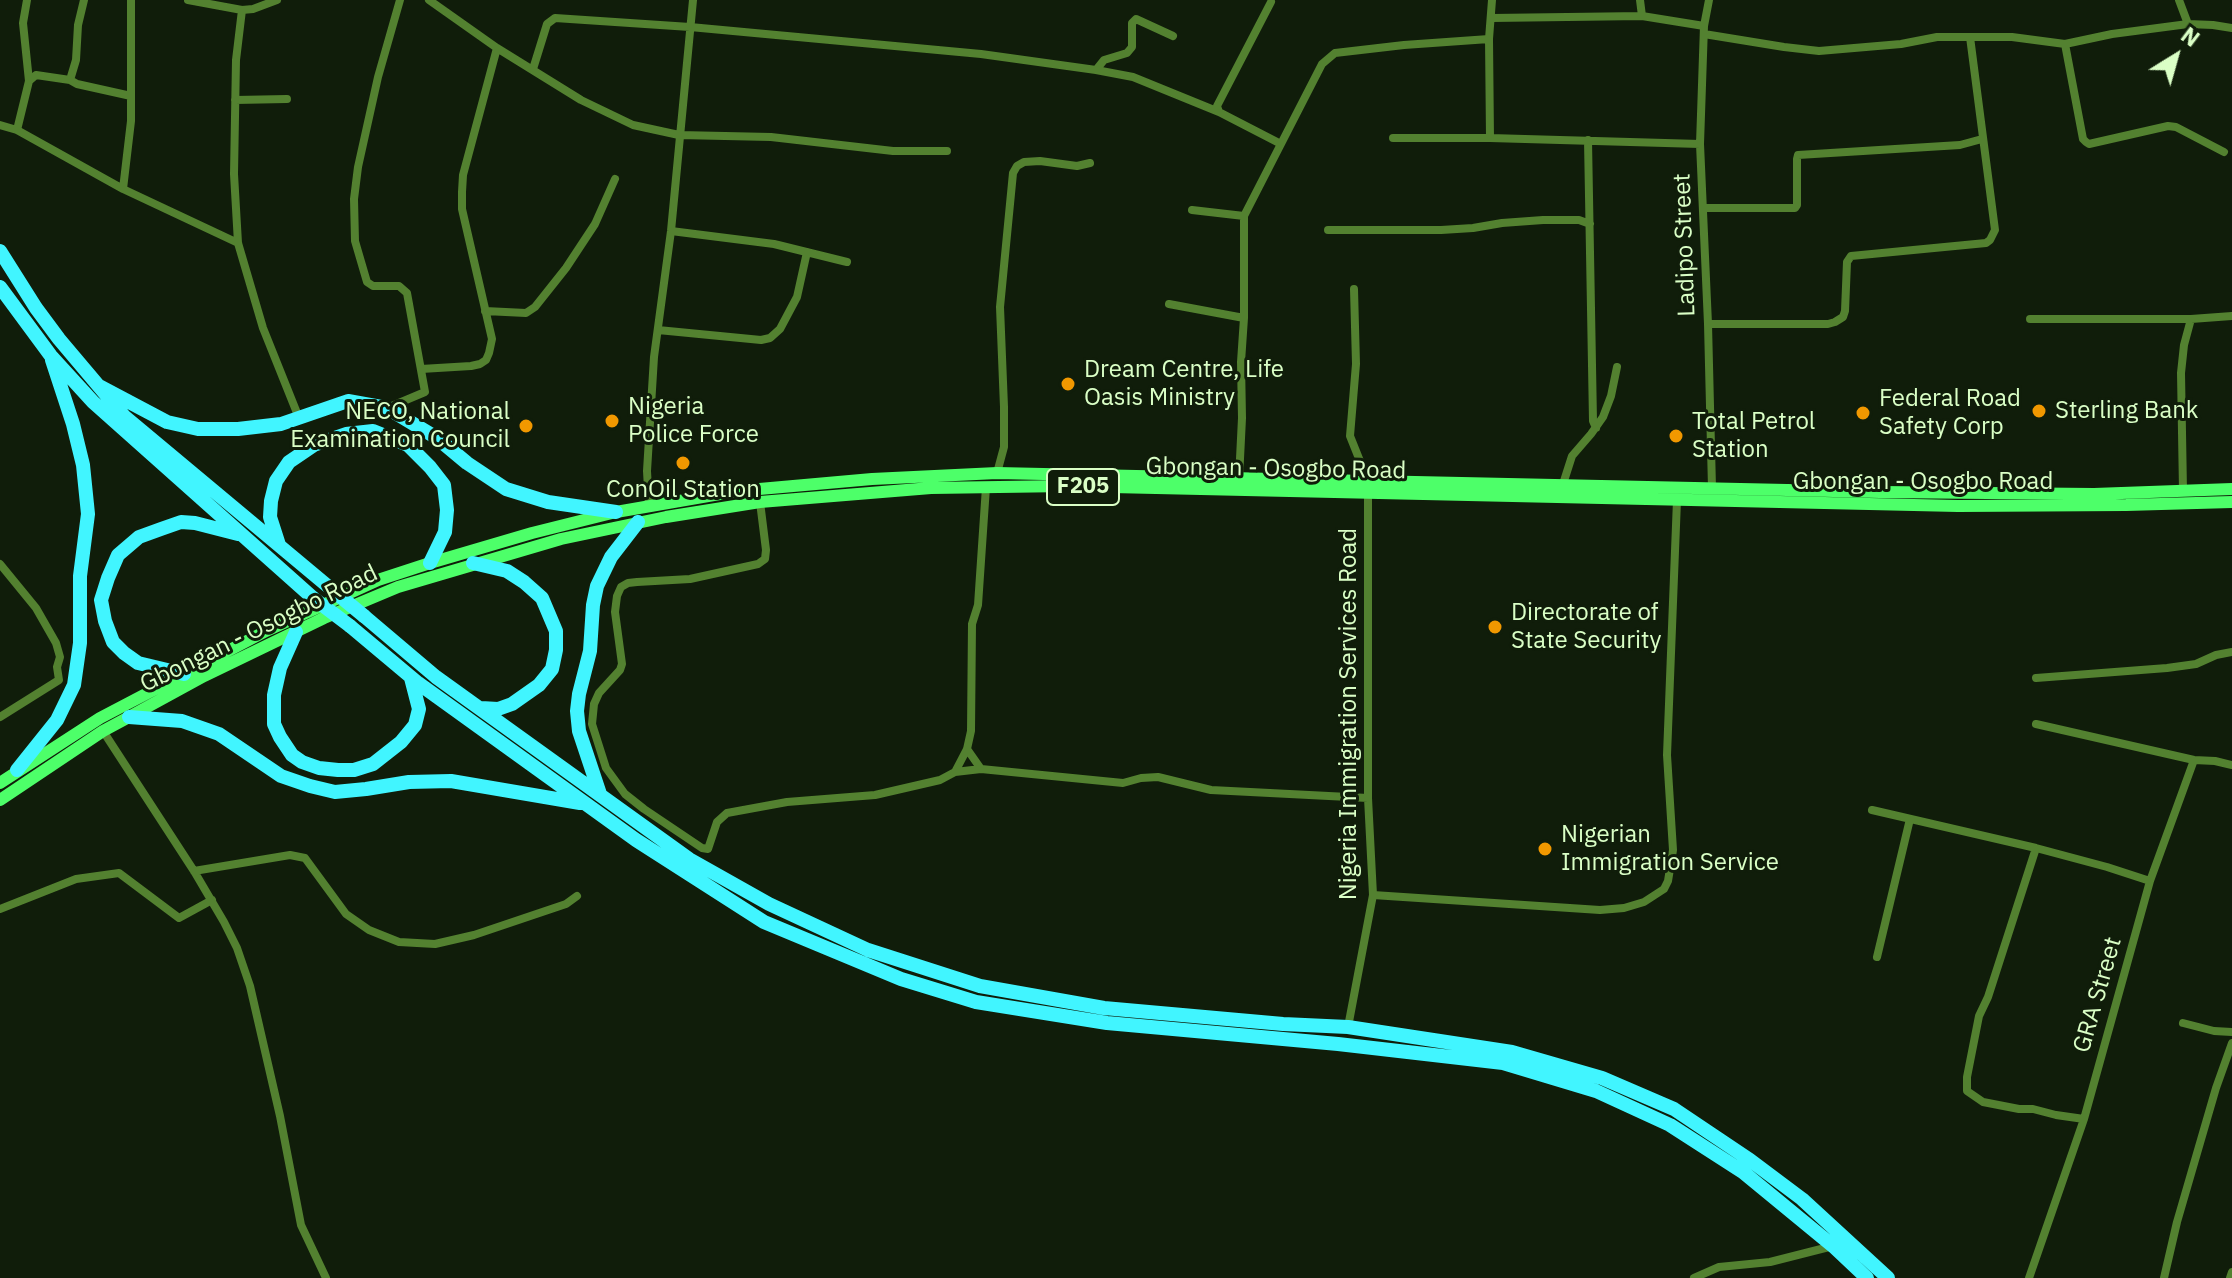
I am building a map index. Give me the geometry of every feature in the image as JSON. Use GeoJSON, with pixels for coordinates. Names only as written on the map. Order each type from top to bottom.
{"type":"FeatureCollection","features":[{"type":"Feature","properties":{"kind":"highway"},"geometry":{"type":"LineString","coordinates":[[0,251],[36,308],[124,416],[436,677],[689,859],[769,904],[868,950],[980,986],[1104,1008],[1348,1027],[1512,1052],[1602,1078],[1674,1109],[1750,1160],[1802,1199],[1888,1278]]}},
{"type":"Feature","properties":{"kind":"highway"},"geometry":{"type":"LineString","coordinates":[[0,287],[51,356],[110,419],[313,598],[411,677],[584,803],[764,922],[901,979],[976,1002],[1107,1023],[1503,1063],[1596,1091],[1670,1125],[1743,1172],[1867,1278]]}},
{"type":"Feature","properties":{"kind":"highway"},"geometry":{"type":"LineString","coordinates":[[17,770],[57,720],[74,685],[80,643],[80,576],[88,514],[83,465],[51,356]]}},
{"type":"Feature","properties":{"kind":"highway"},"geometry":{"type":"LineString","coordinates":[[99,386],[167,422],[198,429],[238,429],[281,424],[348,401],[387,408],[437,438],[506,489],[548,502],[616,512]]}},
{"type":"Feature","properties":{"kind":"highway"},"geometry":{"type":"LineString","coordinates":[[279,546],[270,517],[271,501],[276,481],[289,462],[314,445],[346,434],[373,431],[408,445],[444,485],[447,510],[445,532],[430,563]]}},
{"type":"Feature","properties":{"kind":"highway"},"geometry":{"type":"LineString","coordinates":[[184,674],[138,663],[113,642],[101,600],[108,578],[118,555],[139,537],[181,522],[212,526],[243,536]]}},
{"type":"Feature","properties":{"kind":"highway"},"geometry":{"type":"LineString","coordinates":[[600,795],[579,731],[579,694],[590,651],[597,586],[611,557],[638,522]]}},
{"type":"Feature","properties":{"kind":"highway"},"geometry":{"type":"LineString","coordinates":[[473,563],[507,571],[524,582],[542,598],[556,631],[552,669],[539,685],[512,704],[498,709],[479,708]]}},
{"type":"Feature","properties":{"kind":"highway"},"geometry":{"type":"LineString","coordinates":[[296,632],[280,668],[274,695],[274,724],[292,755],[302,762],[319,768],[354,770],[373,764],[401,742],[415,725],[419,709],[411,677]]}},
{"type":"Feature","properties":{"kind":"highway"},"geometry":{"type":"LineString","coordinates":[[129,717],[182,721],[219,734],[281,776],[335,792],[409,782],[451,781],[584,803]]}},
{"type":"Feature","properties":{"kind":"main road","name":"Gbongan - Osogbo Road"},"geometry":{"type":"LineString","coordinates":[[0,783],[100,718],[266,631],[378,580],[532,533],[616,512],[737,491],[872,479],[997,473],[1239,479],[1677,500],[1958,506],[2232,502]]}},
{"type":"Feature","properties":{"kind":"main road","name":"Gbongan - Osogbo Road"},"geometry":{"type":"LineString","coordinates":[[0,800],[103,731],[204,676],[343,609],[398,587],[561,539],[638,522],[760,502],[931,488],[1067,486],[1563,484],[2094,494],[2232,489]]}},
{"type":"Feature","properties":{"kind":"street"},"geometry":{"type":"LineString","coordinates":[[17,130],[29,81],[23,23],[27,0]]}},
{"type":"Feature","properties":{"kind":"street"},"geometry":{"type":"LineString","coordinates":[[70,80],[76,60],[78,25],[84,0]]}},
{"type":"Feature","properties":{"kind":"street"},"geometry":{"type":"LineString","coordinates":[[123,189],[129,149],[131,0]]}},
{"type":"Feature","properties":{"kind":"street"},"geometry":{"type":"LineString","coordinates":[[188,0],[242,10],[277,0]]}},
{"type":"Feature","properties":{"kind":"street"},"geometry":{"type":"LineString","coordinates":[[387,408],[425,392],[407,293],[399,286],[370,285],[355,241],[354,199],[378,77],[400,0]]}},
{"type":"Feature","properties":{"kind":"street"},"geometry":{"type":"LineString","coordinates":[[429,0],[497,48],[581,100],[633,125],[679,135],[771,137],[893,151],[947,151]]}},
{"type":"Feature","properties":{"kind":"street"},"geometry":{"type":"LineString","coordinates":[[649,506],[647,471],[658,330],[671,231],[693,0]]}},
{"type":"Feature","properties":{"kind":"street"},"geometry":{"type":"LineString","coordinates":[[1490,138],[1489,39],[1492,0]]}},
{"type":"Feature","properties":{"kind":"street"},"geometry":{"type":"LineString","coordinates":[[1640,0],[1642,16]]}},
{"type":"Feature","properties":{"kind":"street","name":"Ladipo Street"},"geometry":{"type":"LineString","coordinates":[[1709,0],[1704,30],[1700,144],[1712,488]]}},
{"type":"Feature","properties":{"kind":"street"},"geometry":{"type":"LineString","coordinates":[[2179,0],[2188,24]]}},
{"type":"Feature","properties":{"kind":"street"},"geometry":{"type":"LineString","coordinates":[[1219,112],[1217,106],[1271,2]]}},
{"type":"Feature","properties":{"kind":"street"},"geometry":{"type":"LineString","coordinates":[[242,10],[235,100],[234,174],[238,243],[263,328],[299,418]]}},
{"type":"Feature","properties":{"kind":"street"},"geometry":{"type":"LineString","coordinates":[[1492,18],[1642,16],[1819,51],[1901,44],[1937,37],[2012,37],[2065,44],[2188,24],[2232,28]]}},
{"type":"Feature","properties":{"kind":"street"},"geometry":{"type":"LineString","coordinates":[[533,69],[547,24],[555,18],[981,54],[1133,77],[1219,112],[1281,144]]}},
{"type":"Feature","properties":{"kind":"street"},"geometry":{"type":"LineString","coordinates":[[1096,70],[1104,60],[1127,53],[1132,47],[1132,23],[1136,19],[1173,36]]}},
{"type":"Feature","properties":{"kind":"street"},"geometry":{"type":"LineString","coordinates":[[1708,324],[1835,322],[1843,317],[1845,311],[1847,262],[1851,256],[1986,243],[1992,238],[1995,230],[1970,37]]}},
{"type":"Feature","properties":{"kind":"street"},"geometry":{"type":"LineString","coordinates":[[1239,479],[1244,216],[1322,64],[1335,53],[1489,39]]}},
{"type":"Feature","properties":{"kind":"street"},"geometry":{"type":"LineString","coordinates":[[2065,44],[2086,142],[2089,144],[2168,126],[2176,127],[2224,152]]}},
{"type":"Feature","properties":{"kind":"street"},"geometry":{"type":"LineString","coordinates":[[421,369],[471,366],[486,360],[492,339],[462,209],[462,192],[463,175],[497,48]]}},
{"type":"Feature","properties":{"kind":"street"},"geometry":{"type":"LineString","coordinates":[[29,81],[36,75],[70,80],[131,96]]}},
{"type":"Feature","properties":{"kind":"street"},"geometry":{"type":"LineString","coordinates":[[235,100],[287,99]]}},
{"type":"Feature","properties":{"kind":"street"},"geometry":{"type":"LineString","coordinates":[[0,125],[17,130],[123,189],[238,243]]}},
{"type":"Feature","properties":{"kind":"street"},"geometry":{"type":"LineString","coordinates":[[1393,138],[1700,144]]}},
{"type":"Feature","properties":{"kind":"street"},"geometry":{"type":"LineString","coordinates":[[1703,208],[1795,208],[1798,155],[1960,145],[1982,139]]}},
{"type":"Feature","properties":{"kind":"street"},"geometry":{"type":"LineString","coordinates":[[1588,140],[1593,421],[1596,428]]}},
{"type":"Feature","properties":{"kind":"street"},"geometry":{"type":"LineString","coordinates":[[997,473],[1004,447],[1000,307],[1013,173],[1024,162],[1077,166],[1090,163]]}},
{"type":"Feature","properties":{"kind":"street"},"geometry":{"type":"LineString","coordinates":[[485,311],[526,313],[535,307],[595,224],[615,179]]}},
{"type":"Feature","properties":{"kind":"street"},"geometry":{"type":"LineString","coordinates":[[1192,210],[1244,216]]}},
{"type":"Feature","properties":{"kind":"street"},"geometry":{"type":"LineString","coordinates":[[1328,230],[1441,230],[1543,220],[1579,220],[1590,224]]}},
{"type":"Feature","properties":{"kind":"street"},"geometry":{"type":"LineString","coordinates":[[671,231],[734,238],[847,262]]}},
{"type":"Feature","properties":{"kind":"street"},"geometry":{"type":"LineString","coordinates":[[658,330],[761,340],[770,338],[780,329],[797,297],[807,252]]}},
{"type":"Feature","properties":{"kind":"street"},"geometry":{"type":"LineString","coordinates":[[1354,289],[1356,364],[1350,436],[1368,487]]}},
{"type":"Feature","properties":{"kind":"street"},"geometry":{"type":"LineString","coordinates":[[1169,304],[1244,318]]}},
{"type":"Feature","properties":{"kind":"street"},"geometry":{"type":"LineString","coordinates":[[2030,319],[2232,316]]}},
{"type":"Feature","properties":{"kind":"street"},"geometry":{"type":"LineString","coordinates":[[2183,491],[2181,373],[2191,319]]}},
{"type":"Feature","properties":{"kind":"street"},"geometry":{"type":"LineString","coordinates":[[1563,484],[1572,456],[1603,417],[1617,367]]}},
{"type":"Feature","properties":{"kind":"street"},"geometry":{"type":"LineString","coordinates":[[955,772],[967,749],[971,731],[972,624],[978,605],[986,487]]}},
{"type":"Feature","properties":{"kind":"street","name":"Nigeria Immigration Services Road"},"geometry":{"type":"LineString","coordinates":[[1348,1027],[1373,895],[1368,798],[1368,487]]}},
{"type":"Feature","properties":{"kind":"street"},"geometry":{"type":"LineString","coordinates":[[1373,895],[1600,910],[1644,902],[1664,889],[1673,850],[1667,755],[1677,500]]}},
{"type":"Feature","properties":{"kind":"street"},"geometry":{"type":"LineString","coordinates":[[760,502],[766,550],[765,559],[758,564],[690,579],[628,583],[621,587],[615,612],[622,664],[594,704],[592,724],[606,768],[625,794],[702,848],[708,849],[717,822],[727,813],[787,802],[875,795],[940,780],[955,772],[981,769],[1123,783],[1158,777],[1211,790],[1368,798]]}},
{"type":"Feature","properties":{"kind":"street"},"geometry":{"type":"LineString","coordinates":[[0,564],[36,608],[56,643],[60,657],[57,667],[59,680],[0,717]]}},
{"type":"Feature","properties":{"kind":"street"},"geometry":{"type":"LineString","coordinates":[[2036,678],[2167,668],[2196,664],[2232,652]]}},
{"type":"Feature","properties":{"kind":"street"},"geometry":{"type":"LineString","coordinates":[[2036,724],[2194,760],[2232,765]]}},
{"type":"Feature","properties":{"kind":"street"},"geometry":{"type":"LineString","coordinates":[[103,731],[212,900],[237,948],[250,986],[301,1225],[326,1278]]}},
{"type":"Feature","properties":{"kind":"street"},"geometry":{"type":"LineString","coordinates":[[967,749],[981,769]]}},
{"type":"Feature","properties":{"kind":"street","name":"GRA Street"},"geometry":{"type":"LineString","coordinates":[[2029,1278],[2084,1119],[2150,881],[2194,760]]}},
{"type":"Feature","properties":{"kind":"street"},"geometry":{"type":"LineString","coordinates":[[1872,810],[2036,848],[2150,881]]}},
{"type":"Feature","properties":{"kind":"street"},"geometry":{"type":"LineString","coordinates":[[1877,957],[1910,819]]}},
{"type":"Feature","properties":{"kind":"street"},"geometry":{"type":"LineString","coordinates":[[2036,848],[1988,997],[1979,1016],[1967,1091],[1983,1102],[2084,1119]]}},
{"type":"Feature","properties":{"kind":"street"},"geometry":{"type":"LineString","coordinates":[[194,871],[290,855],[305,858],[346,914],[369,930],[399,942],[435,944],[474,935],[566,904],[577,896]]}},
{"type":"Feature","properties":{"kind":"street"},"geometry":{"type":"LineString","coordinates":[[0,909],[76,879],[119,873],[179,918],[212,900]]}},
{"type":"Feature","properties":{"kind":"street"},"geometry":{"type":"LineString","coordinates":[[2183,1023],[2232,1032]]}},
{"type":"Feature","properties":{"kind":"street"},"geometry":{"type":"LineString","coordinates":[[2164,1278],[2177,1222],[2232,1043]]}},
{"type":"Feature","properties":{"kind":"street"},"geometry":{"type":"LineString","coordinates":[[1694,1278],[1719,1267],[1770,1262],[1833,1246]]}},
{"type":"Feature","properties":{"kind":"street"},"geometry":{"type":"LineString","coordinates":[[2230,1278],[2232,1272]]}},
{"type":"Feature","properties":{"kind":"place","name":"Dream Centre, Life Oasis Ministry"},"geometry":{"type":"Point","coordinates":[1068,384]}},
{"type":"Feature","properties":{"kind":"place","name":"Sterling Bank"},"geometry":{"type":"Point","coordinates":[2039,411]}},
{"type":"Feature","properties":{"kind":"place","name":"Federal Road Safety Corp"},"geometry":{"type":"Point","coordinates":[1863,413]}},
{"type":"Feature","properties":{"kind":"place","name":"Nigeria Police Force"},"geometry":{"type":"Point","coordinates":[612,421]}},
{"type":"Feature","properties":{"kind":"place","name":"NECO, National Examination Council"},"geometry":{"type":"Point","coordinates":[526,426]}},
{"type":"Feature","properties":{"kind":"place","name":"Total Petrol Station"},"geometry":{"type":"Point","coordinates":[1676,436]}},
{"type":"Feature","properties":{"kind":"place","name":"ConOil Station"},"geometry":{"type":"Point","coordinates":[683,463]}},
{"type":"Feature","properties":{"kind":"place","name":"Directorate of State Security"},"geometry":{"type":"Point","coordinates":[1495,627]}},
{"type":"Feature","properties":{"kind":"place","name":"Nigerian Immigration Service"},"geometry":{"type":"Point","coordinates":[1545,849]}}]}
